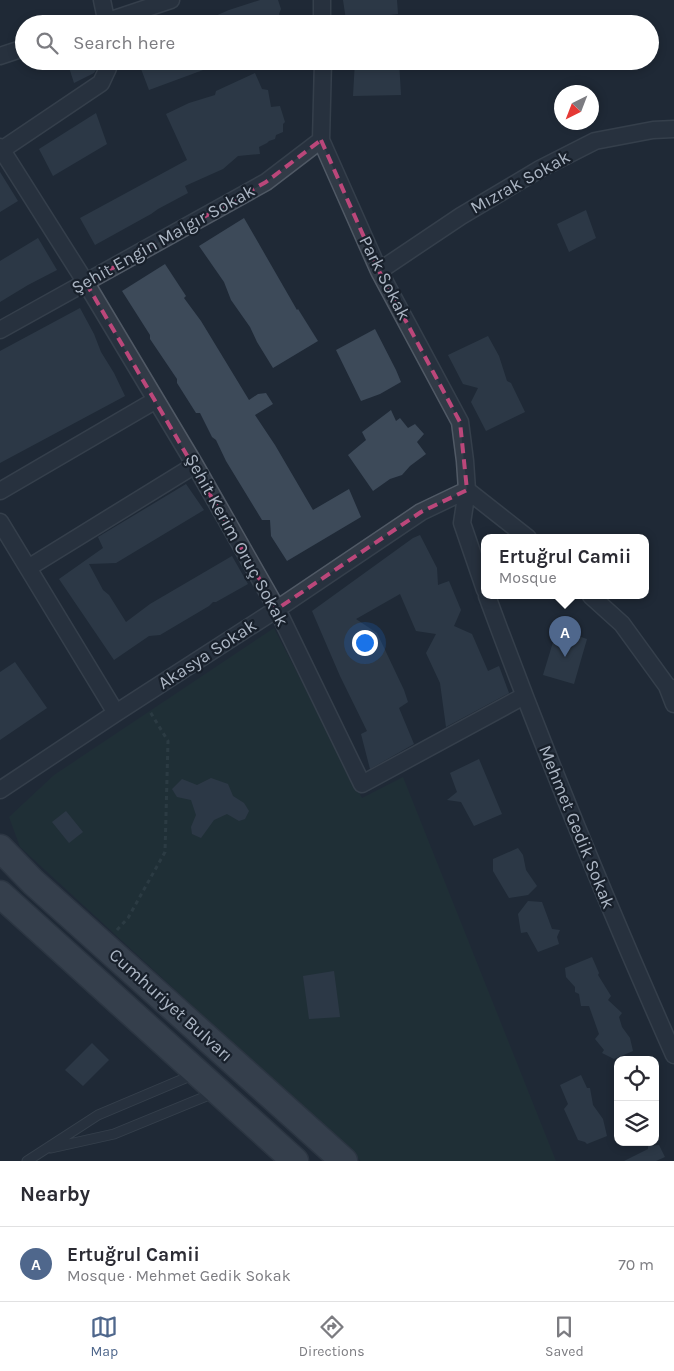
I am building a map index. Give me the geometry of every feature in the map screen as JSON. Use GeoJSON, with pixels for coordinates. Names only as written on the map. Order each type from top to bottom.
{"type":"FeatureCollection","features":[{"type":"Feature","properties":{"kind":"main road","name":"Cumhuriyet Bulvarı"},"geometry":{"type":"LineString","coordinates":[[0,848],[33,882],[344,1161]]}},
{"type":"Feature","properties":{"kind":"main road","name":"Cumhuriyet Bulvarı"},"geometry":{"type":"LineString","coordinates":[[0,894],[295,1161]]}},
{"type":"Feature","properties":{"kind":"street"},"geometry":{"type":"LineString","coordinates":[[102,0],[104,15]]}},
{"type":"Feature","properties":{"kind":"street"},"geometry":{"type":"LineString","coordinates":[[128,15],[171,0]]}},
{"type":"Feature","properties":{"kind":"street"},"geometry":{"type":"LineString","coordinates":[[322,0],[322,15]]}},
{"type":"Feature","properties":{"kind":"street"},"geometry":{"type":"LineString","coordinates":[[0,56],[15,51]]}},
{"type":"Feature","properties":{"kind":"street"},"geometry":{"type":"LineString","coordinates":[[1,150],[101,83],[107,70]]}},
{"type":"Feature","properties":{"kind":"street","name":"Park Sokak"},"geometry":{"type":"LineString","coordinates":[[323,70],[321,140],[379,271],[460,422],[466,461],[467,490]]}},
{"type":"Feature","properties":{"kind":"street","name":"Mızrak Sokak"},"geometry":{"type":"LineString","coordinates":[[379,271],[461,216],[540,169],[595,141],[674,128]]}},
{"type":"Feature","properties":{"kind":"street","name":"Şehit Engin Malgır Sokak"},"geometry":{"type":"LineString","coordinates":[[0,330],[266,182],[321,140]]}},
{"type":"Feature","properties":{"kind":"street","name":"Şehit Kerim Oruç Sokak"},"geometry":{"type":"LineString","coordinates":[[1,150],[86,283],[195,465],[277,609],[362,784],[524,696]]}},
{"type":"Feature","properties":{"kind":"street"},"geometry":{"type":"LineString","coordinates":[[0,491],[156,400]]}},
{"type":"Feature","properties":{"kind":"street"},"geometry":{"type":"LineString","coordinates":[[28,568],[195,465]]}},
{"type":"Feature","properties":{"kind":"street"},"geometry":{"type":"LineString","coordinates":[[481,578],[462,523],[467,490],[523,534]]}},
{"type":"Feature","properties":{"kind":"street","name":"Akasya Sokak"},"geometry":{"type":"LineString","coordinates":[[0,790],[277,609],[421,512],[467,490]]}},
{"type":"Feature","properties":{"kind":"street"},"geometry":{"type":"LineString","coordinates":[[0,522],[116,713]]}},
{"type":"Feature","properties":{"kind":"street","name":"Mehmet Gedik Sokak"},"geometry":{"type":"LineString","coordinates":[[488,599],[524,696],[631,958],[674,1055]]}},
{"type":"Feature","properties":{"kind":"street"},"geometry":{"type":"LineString","coordinates":[[595,599],[622,624],[670,687],[674,704]]}},
{"type":"Feature","properties":{"kind":"lane"},"geometry":{"type":"LineString","coordinates":[[27,1161],[98,1115],[197,1073]]}},
{"type":"Feature","properties":{"kind":"lane"},"geometry":{"type":"LineString","coordinates":[[44,1150],[114,1134],[218,1091]]}},
{"type":"Feature","properties":{"kind":"path"},"geometry":{"type":"LineString","coordinates":[[104,945],[128,918],[164,852],[168,741],[141,697]]}},
{"type":"Feature","properties":{"kind":"highlighted area"},"geometry":{"type":"Polygon","coordinates":[[[321,140],[379,271],[460,422],[467,490],[421,512],[277,609],[86,283],[266,182],[321,140]]]}},
{"type":"Feature","properties":{"kind":"green space"},"geometry":{"type":"Polygon","coordinates":[[[274,628],[362,798],[403,777],[556,1161],[361,1161],[20,847],[9,817],[54,775],[274,628]]]}},
{"type":"Feature","properties":{"kind":"building"},"geometry":{"type":"Polygon","coordinates":[[[260,0],[278,0],[281,9],[279,15],[218,15],[260,0]]]}},
{"type":"Feature","properties":{"kind":"building"},"geometry":{"type":"Polygon","coordinates":[[[343,0],[397,0],[398,14],[345,15],[343,0]]]}},
{"type":"Feature","properties":{"kind":"building"},"geometry":{"type":"Polygon","coordinates":[[[70,70],[96,70],[94,73],[74,83],[70,70]]]}},
{"type":"Feature","properties":{"kind":"building"},"geometry":{"type":"Polygon","coordinates":[[[141,70],[203,70],[149,90],[141,70]]]}},
{"type":"Feature","properties":{"kind":"building"},"geometry":{"type":"Polygon","coordinates":[[[354,70],[400,70],[401,95],[353,96],[354,70]]]}},
{"type":"Feature","properties":{"kind":"building"},"geometry":{"type":"Polygon","coordinates":[[[255,73],[262,89],[268,90],[271,107],[280,106],[285,122],[283,124],[283,132],[276,135],[275,139],[259,147],[260,154],[238,156],[223,169],[185,186],[188,193],[95,245],[80,218],[187,160],[166,114],[189,103],[215,95],[216,91],[255,73]]]}},
{"type":"Feature","properties":{"kind":"building"},"geometry":{"type":"Polygon","coordinates":[[[96,113],[107,144],[53,176],[39,149],[96,113]]]}},
{"type":"Feature","properties":{"kind":"building"},"geometry":{"type":"Polygon","coordinates":[[[0,172],[18,201],[0,212],[0,172]]]}},
{"type":"Feature","properties":{"kind":"building"},"geometry":{"type":"Polygon","coordinates":[[[586,210],[596,238],[569,252],[557,224],[586,210]]]}},
{"type":"Feature","properties":{"kind":"building"},"geometry":{"type":"Polygon","coordinates":[[[244,218],[297,310],[318,341],[273,368],[250,327],[231,300],[224,282],[199,246],[244,218]]]}},
{"type":"Feature","properties":{"kind":"building"},"geometry":{"type":"Polygon","coordinates":[[[38,238],[57,270],[0,302],[0,261],[38,238]]]}},
{"type":"Feature","properties":{"kind":"building"},"geometry":{"type":"Polygon","coordinates":[[[165,264],[186,296],[184,298],[201,321],[249,400],[258,394],[266,393],[273,404],[255,415],[313,510],[349,489],[361,517],[287,561],[271,536],[270,520],[262,520],[226,461],[216,440],[212,437],[200,413],[196,413],[122,291],[165,264]]]}},
{"type":"Feature","properties":{"kind":"building"},"geometry":{"type":"Polygon","coordinates":[[[80,308],[125,396],[0,463],[0,351],[80,308]]]}},
{"type":"Feature","properties":{"kind":"building"},"geometry":{"type":"Polygon","coordinates":[[[375,329],[401,382],[380,394],[361,401],[336,350],[375,329]]]}},
{"type":"Feature","properties":{"kind":"building"},"geometry":{"type":"Polygon","coordinates":[[[488,336],[499,356],[507,381],[511,383],[525,412],[486,431],[471,402],[478,388],[463,384],[448,355],[488,336]]]}},
{"type":"Feature","properties":{"kind":"building"},"geometry":{"type":"Polygon","coordinates":[[[391,410],[396,421],[400,418],[408,428],[415,424],[424,434],[417,442],[426,454],[410,466],[402,475],[390,479],[373,491],[348,455],[366,440],[362,432],[391,410]]]}},
{"type":"Feature","properties":{"kind":"building"},"geometry":{"type":"Polygon","coordinates":[[[186,484],[204,510],[116,563],[89,564],[103,590],[109,595],[126,622],[150,604],[232,556],[248,584],[213,602],[160,635],[149,636],[114,660],[59,579],[103,548],[98,537],[186,484]]]}},
{"type":"Feature","properties":{"kind":"building"},"geometry":{"type":"Polygon","coordinates":[[[420,535],[437,568],[438,585],[449,581],[461,610],[454,626],[472,634],[488,671],[499,666],[509,693],[446,727],[440,683],[426,653],[436,634],[416,631],[400,594],[356,619],[377,633],[404,690],[408,702],[399,708],[414,744],[370,769],[361,734],[367,731],[340,676],[312,611],[413,538],[420,535]]]}},
{"type":"Feature","properties":{"kind":"building"},"geometry":{"type":"Polygon","coordinates":[[[557,629],[587,639],[574,684],[543,675],[557,629]]]}},
{"type":"Feature","properties":{"kind":"building"},"geometry":{"type":"Polygon","coordinates":[[[15,662],[47,708],[0,740],[0,672],[15,662]]]}},
{"type":"Feature","properties":{"kind":"building"},"geometry":{"type":"Polygon","coordinates":[[[479,759],[502,814],[474,826],[461,802],[447,800],[457,792],[450,773],[479,759]]]}},
{"type":"Feature","properties":{"kind":"building"},"geometry":{"type":"Polygon","coordinates":[[[211,778],[228,784],[233,796],[244,803],[249,811],[245,819],[239,821],[227,814],[214,820],[201,838],[192,834],[191,827],[196,815],[191,800],[177,797],[172,789],[182,779],[197,785],[211,778]]]}},
{"type":"Feature","properties":{"kind":"building"},"geometry":{"type":"Polygon","coordinates":[[[66,811],[83,832],[69,843],[52,822],[66,811]]]}},
{"type":"Feature","properties":{"kind":"building"},"geometry":{"type":"Polygon","coordinates":[[[518,848],[523,855],[526,870],[537,886],[528,895],[509,898],[493,871],[493,859],[518,848]]]}},
{"type":"Feature","properties":{"kind":"building"},"geometry":{"type":"Polygon","coordinates":[[[528,901],[542,902],[552,929],[560,930],[557,937],[559,944],[538,952],[527,932],[521,933],[518,914],[528,901]]]}},
{"type":"Feature","properties":{"kind":"building"},"geometry":{"type":"Polygon","coordinates":[[[592,957],[599,973],[598,975],[611,996],[608,1000],[622,1013],[619,1017],[622,1027],[630,1038],[633,1051],[621,1056],[614,1056],[614,1059],[602,1053],[604,1050],[595,1039],[599,1034],[589,1006],[581,1006],[579,994],[575,992],[575,987],[566,977],[565,968],[592,957]]]}},
{"type":"Feature","properties":{"kind":"building"},"geometry":{"type":"Polygon","coordinates":[[[334,971],[340,1017],[309,1019],[303,976],[334,971]]]}},
{"type":"Feature","properties":{"kind":"building"},"geometry":{"type":"Polygon","coordinates":[[[92,1043],[109,1060],[83,1086],[65,1070],[92,1043]]]}},
{"type":"Feature","properties":{"kind":"building"},"geometry":{"type":"Polygon","coordinates":[[[581,1075],[587,1088],[590,1088],[593,1105],[603,1119],[607,1136],[587,1144],[578,1140],[564,1109],[568,1104],[560,1085],[581,1075]]]}},
{"type":"Feature","properties":{"kind":"building"},"geometry":{"type":"Polygon","coordinates":[[[659,1145],[665,1157],[656,1161],[624,1161],[648,1149],[648,1146],[659,1145]]]}},
{"type":"Feature","properties":{"kind":"place","name":"Ertuğrul Camii"},"geometry":{"type":"Point","coordinates":[565,657]}}]}
